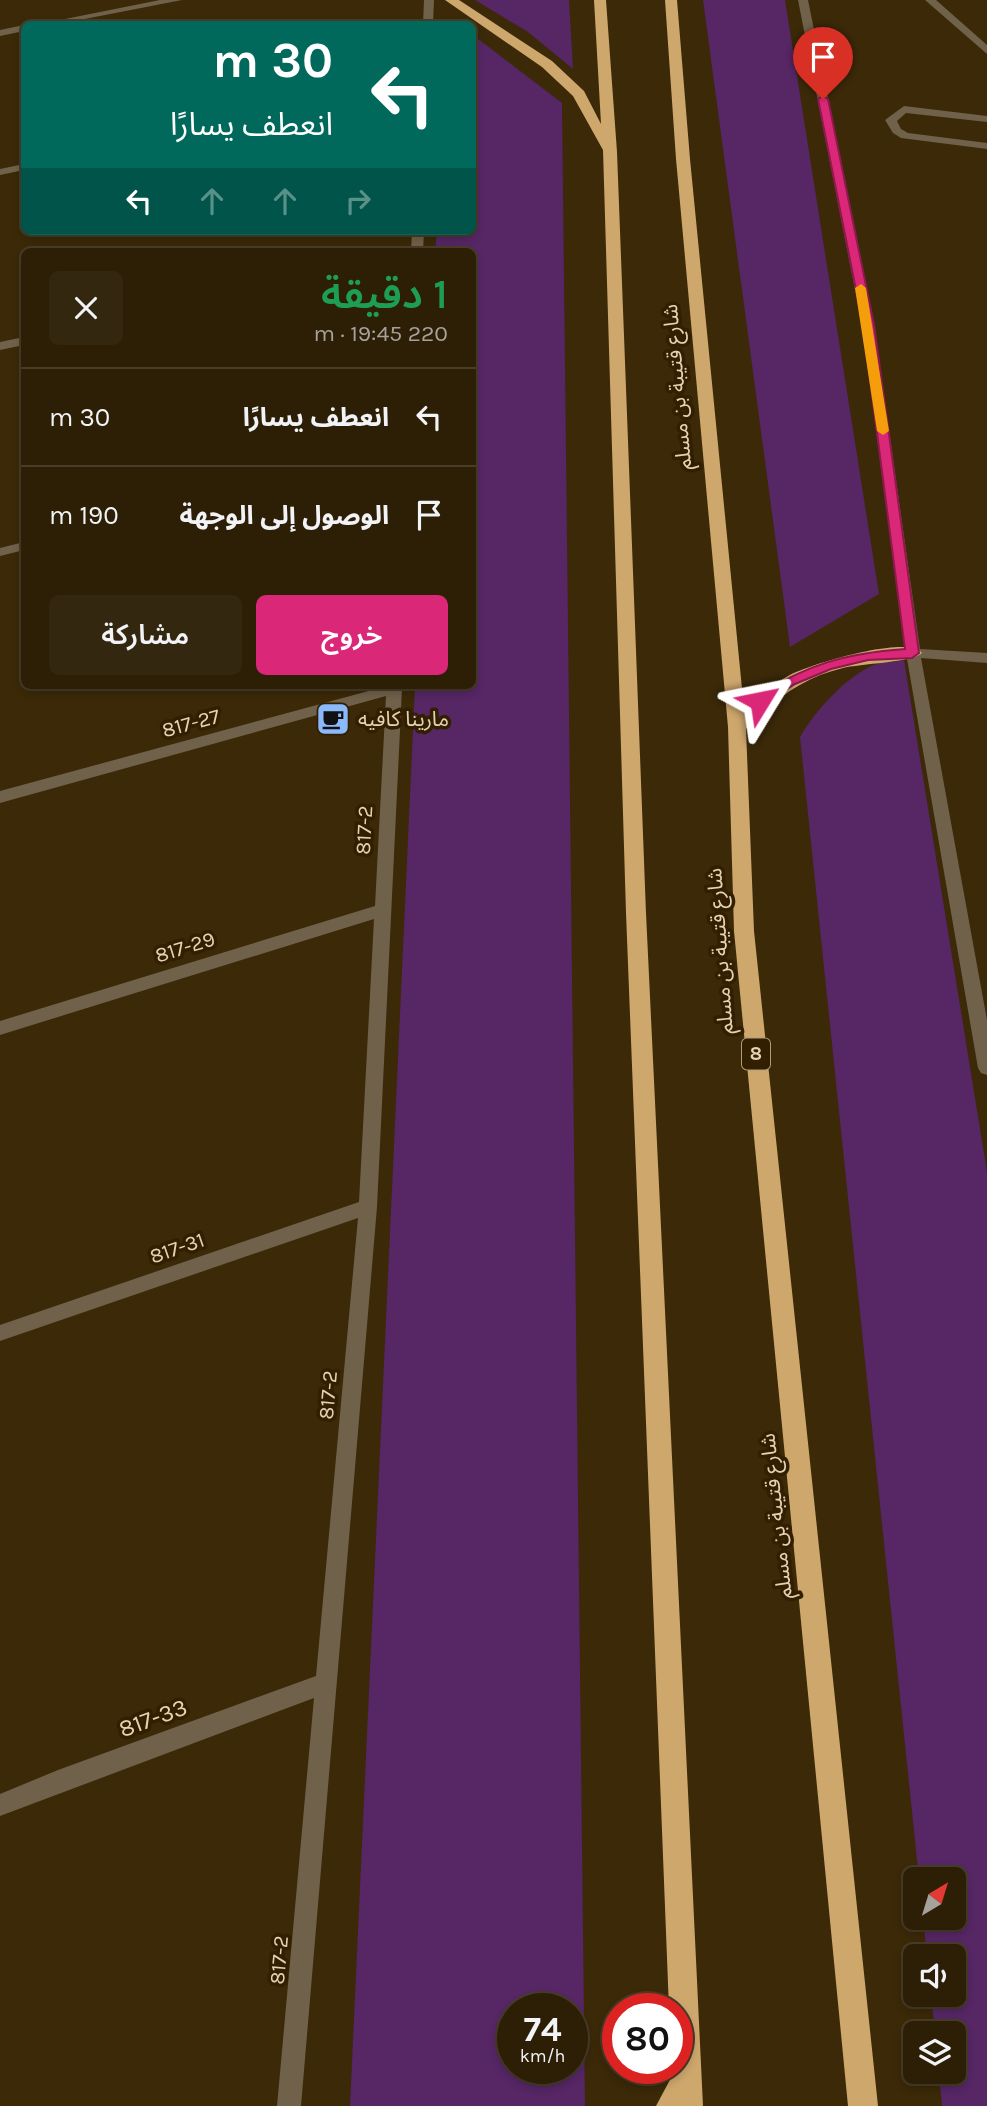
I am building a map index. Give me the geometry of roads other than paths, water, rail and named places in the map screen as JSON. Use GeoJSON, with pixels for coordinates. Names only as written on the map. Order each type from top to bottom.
{"type":"FeatureCollection","features":[{"type":"Feature","properties":{"kind":"highway"},"geometry":{"type":"LineString","coordinates":[[451,0],[547,64],[579,94],[610,152]]}},
{"type":"Feature","properties":{"kind":"highway"},"geometry":{"type":"LineString","coordinates":[[600,0],[610,152],[636,927],[688,2092],[671,2106]]}},
{"type":"Feature","properties":{"kind":"highway","name":"شارع قتيبة بن مسلم"},"geometry":{"type":"LineString","coordinates":[[671,0],[737,727],[744,931],[863,2106]]}},
{"type":"Feature","properties":{"kind":"highway"},"geometry":{"type":"LineString","coordinates":[[737,727],[760,701],[790,680],[827,665],[868,656],[912,653]]}},
{"type":"Feature","properties":{"kind":"street"},"geometry":{"type":"LineString","coordinates":[[62,21],[177,0]]}},
{"type":"Feature","properties":{"kind":"street"},"geometry":{"type":"LineString","coordinates":[[428,21],[429,0]]}},
{"type":"Feature","properties":{"kind":"street"},"geometry":{"type":"LineString","coordinates":[[803,0],[868,325],[912,653],[987,1068]]}},
{"type":"Feature","properties":{"kind":"street"},"geometry":{"type":"LineString","coordinates":[[930,0],[987,51]]}},
{"type":"Feature","properties":{"kind":"street"},"geometry":{"type":"LineString","coordinates":[[0,33],[21,29]]}},
{"type":"Feature","properties":{"kind":"street"},"geometry":{"type":"LineString","coordinates":[[987,119],[904,109],[891,120],[897,131],[905,136],[987,146]]}},
{"type":"Feature","properties":{"kind":"street"},"geometry":{"type":"LineString","coordinates":[[0,172],[21,168]]}},
{"type":"Feature","properties":{"kind":"street"},"geometry":{"type":"LineString","coordinates":[[0,346],[21,342]]}},
{"type":"Feature","properties":{"kind":"street"},"geometry":{"type":"LineString","coordinates":[[0,552],[21,547]]}},
{"type":"Feature","properties":{"kind":"street"},"geometry":{"type":"LineString","coordinates":[[912,653],[987,658]]}},
{"type":"Feature","properties":{"kind":"street","name":"817-27"},"geometry":{"type":"LineString","coordinates":[[0,797],[387,689]]}},
{"type":"Feature","properties":{"kind":"street","name":"817-2"},"geometry":{"type":"LineString","coordinates":[[289,2106],[368,1207],[394,689]]}},
{"type":"Feature","properties":{"kind":"street","name":"817-29"},"geometry":{"type":"LineString","coordinates":[[0,1028],[383,909]]}},
{"type":"Feature","properties":{"kind":"street","name":"817-31"},"geometry":{"type":"LineString","coordinates":[[0,1333],[368,1207]]}},
{"type":"Feature","properties":{"kind":"street","name":"817-33"},"geometry":{"type":"LineString","coordinates":[[0,1805],[325,1683]]}},
{"type":"Feature","properties":{"kind":"place","name":"مارينا كافيه"},"geometry":{"type":"Point","coordinates":[333,719]}}]}
